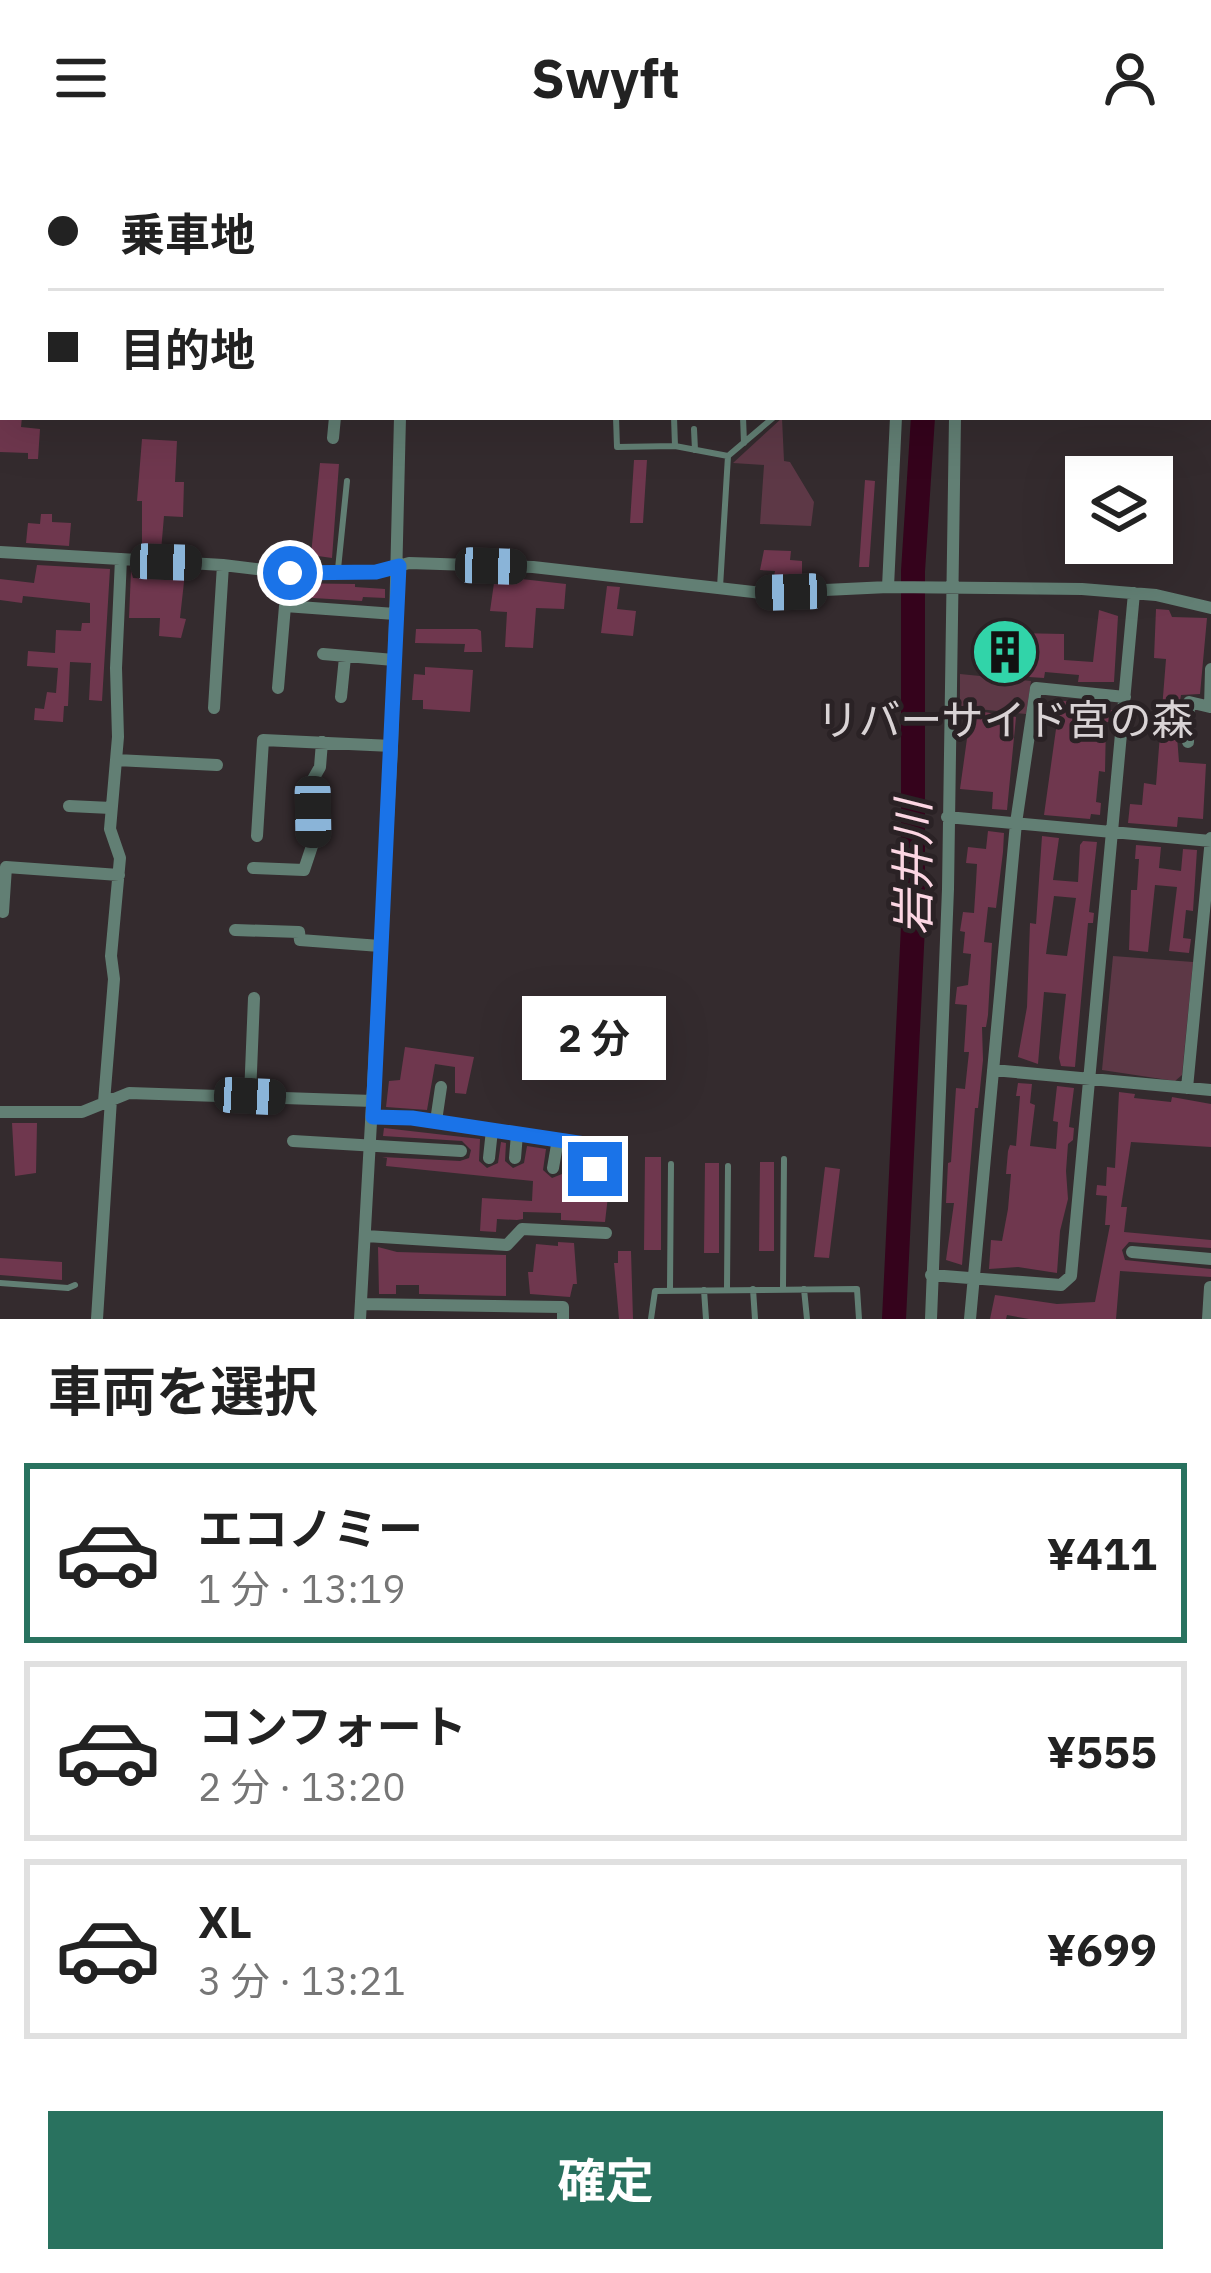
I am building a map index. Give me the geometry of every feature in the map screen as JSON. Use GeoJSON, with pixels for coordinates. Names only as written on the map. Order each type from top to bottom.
{"type":"FeatureCollection","features":[{"type":"Feature","properties":{"kind":"street"},"geometry":{"type":"LineString","coordinates":[[333,438],[335,420]]}},
{"type":"Feature","properties":{"kind":"street"},"geometry":{"type":"LineString","coordinates":[[400,420],[392,746],[366,1236],[358,1274],[360,1312],[507,1312],[563,1307],[563,1319]]}},
{"type":"Feature","properties":{"kind":"street"},"geometry":{"type":"LineString","coordinates":[[891,587],[896,420]]}},
{"type":"Feature","properties":{"kind":"street"},"geometry":{"type":"LineString","coordinates":[[931,1319],[948,889],[945,587],[955,420]]}},
{"type":"Feature","properties":{"kind":"street"},"geometry":{"type":"LineString","coordinates":[[0,552],[290,573],[376,572],[409,563],[533,567],[762,593],[891,587],[1134,593],[1211,608]]}},
{"type":"Feature","properties":{"kind":"street"},"geometry":{"type":"LineString","coordinates":[[97,1319],[114,979],[111,956],[120,859],[110,829],[121,559]]}},
{"type":"Feature","properties":{"kind":"street"},"geometry":{"type":"LineString","coordinates":[[214,707],[223,565]]}},
{"type":"Feature","properties":{"kind":"street"},"geometry":{"type":"LineString","coordinates":[[932,1275],[1060,1285],[1070,1280],[1134,593]]}},
{"type":"Feature","properties":{"kind":"street"},"geometry":{"type":"LineString","coordinates":[[278,688],[286,606],[395,614]]}},
{"type":"Feature","properties":{"kind":"street"},"geometry":{"type":"LineString","coordinates":[[322,655],[394,660]]}},
{"type":"Feature","properties":{"kind":"street"},"geometry":{"type":"LineString","coordinates":[[341,697],[345,657]]}},
{"type":"Feature","properties":{"kind":"street"},"geometry":{"type":"LineString","coordinates":[[1189,742],[1189,702],[1210,707],[1211,669]]}},
{"type":"Feature","properties":{"kind":"street"},"geometry":{"type":"LineString","coordinates":[[970,1319],[1016,823],[1036,688],[1125,697]]}},
{"type":"Feature","properties":{"kind":"street"},"geometry":{"type":"LineString","coordinates":[[256,836],[263,740],[392,746]]}},
{"type":"Feature","properties":{"kind":"street"},"geometry":{"type":"LineString","coordinates":[[253,868],[304,870],[313,843],[312,781],[320,767],[322,742]]}},
{"type":"Feature","properties":{"kind":"street"},"geometry":{"type":"LineString","coordinates":[[116,760],[217,765]]}},
{"type":"Feature","properties":{"kind":"street"},"geometry":{"type":"LineString","coordinates":[[69,806],[111,808]]}},
{"type":"Feature","properties":{"kind":"street"},"geometry":{"type":"LineString","coordinates":[[947,817],[1211,840],[1187,1088]]}},
{"type":"Feature","properties":{"kind":"street"},"geometry":{"type":"LineString","coordinates":[[3,912],[6,867],[119,875]]}},
{"type":"Feature","properties":{"kind":"street"},"geometry":{"type":"LineString","coordinates":[[235,929],[299,932],[300,940],[380,946]]}},
{"type":"Feature","properties":{"kind":"street"},"geometry":{"type":"LineString","coordinates":[[250,1096],[254,998]]}},
{"type":"Feature","properties":{"kind":"street"},"geometry":{"type":"LineString","coordinates":[[993,1070],[1211,1090]]}},
{"type":"Feature","properties":{"kind":"street"},"geometry":{"type":"LineString","coordinates":[[436,1121],[441,1088]]}},
{"type":"Feature","properties":{"kind":"street"},"geometry":{"type":"LineString","coordinates":[[0,1112],[82,1112],[129,1093],[373,1101]]}},
{"type":"Feature","properties":{"kind":"street"},"geometry":{"type":"LineString","coordinates":[[373,1117],[436,1121],[598,1146],[595,1169]]}},
{"type":"Feature","properties":{"kind":"street"},"geometry":{"type":"LineString","coordinates":[[489,1158],[492,1130]]}},
{"type":"Feature","properties":{"kind":"street"},"geometry":{"type":"LineString","coordinates":[[515,1158],[517,1134]]}},
{"type":"Feature","properties":{"kind":"street"},"geometry":{"type":"LineString","coordinates":[[554,1168],[558,1139]]}},
{"type":"Feature","properties":{"kind":"street"},"geometry":{"type":"LineString","coordinates":[[292,1142],[461,1151]]}},
{"type":"Feature","properties":{"kind":"street"},"geometry":{"type":"LineString","coordinates":[[366,1236],[507,1245],[522,1229],[606,1233]]}},
{"type":"Feature","properties":{"kind":"street"},"geometry":{"type":"LineString","coordinates":[[1132,1252],[1211,1259]]}},
{"type":"Feature","properties":{"kind":"street"},"geometry":{"type":"LineString","coordinates":[[1208,1319],[1210,1287]]}},
{"type":"Feature","properties":{"kind":"lane"},"geometry":{"type":"LineString","coordinates":[[616,420],[617,447],[675,446],[728,456],[764,422]]}},
{"type":"Feature","properties":{"kind":"lane"},"geometry":{"type":"LineString","coordinates":[[674,420],[675,446]]}},
{"type":"Feature","properties":{"kind":"lane"},"geometry":{"type":"LineString","coordinates":[[742,420],[744,445]]}},
{"type":"Feature","properties":{"kind":"lane"},"geometry":{"type":"LineString","coordinates":[[694,429],[695,450]]}},
{"type":"Feature","properties":{"kind":"lane"},"geometry":{"type":"LineString","coordinates":[[720,590],[728,456]]}},
{"type":"Feature","properties":{"kind":"lane"},"geometry":{"type":"LineString","coordinates":[[338,573],[347,482]]}},
{"type":"Feature","properties":{"kind":"lane"},"geometry":{"type":"LineString","coordinates":[[783,1289],[784,1159]]}},
{"type":"Feature","properties":{"kind":"lane"},"geometry":{"type":"LineString","coordinates":[[670,1289],[671,1163]]}},
{"type":"Feature","properties":{"kind":"lane"},"geometry":{"type":"LineString","coordinates":[[727,1290],[728,1166]]}},
{"type":"Feature","properties":{"kind":"lane"},"geometry":{"type":"LineString","coordinates":[[0,1283],[75,1285]]}},
{"type":"Feature","properties":{"kind":"lane"},"geometry":{"type":"LineString","coordinates":[[651,1319],[656,1291],[670,1289],[857,1289],[859,1319]]}},
{"type":"Feature","properties":{"kind":"lane"},"geometry":{"type":"LineString","coordinates":[[753,1289],[755,1319]]}},
{"type":"Feature","properties":{"kind":"lane"},"geometry":{"type":"LineString","coordinates":[[804,1289],[807,1319]]}},
{"type":"Feature","properties":{"kind":"lane"},"geometry":{"type":"LineString","coordinates":[[704,1290],[706,1319]]}},
{"type":"Feature","properties":{"kind":"shaded area"},"geometry":{"type":"Polygon","coordinates":[[[782,420],[784,461],[790,462],[814,502],[811,526],[760,524],[764,465],[733,463],[782,420]]]}},
{"type":"Feature","properties":{"kind":"shaded area"},"geometry":{"type":"Polygon","coordinates":[[[960,674],[1031,681],[1026,714],[960,707],[960,674]]]}},
{"type":"Feature","properties":{"kind":"shaded area"},"geometry":{"type":"Polygon","coordinates":[[[1113,956],[1193,962],[1182,1075],[1175,1081],[1102,1070],[1113,956]]]}},
{"type":"Feature","properties":{"kind":"building"},"geometry":{"type":"Polygon","coordinates":[[[0,420],[22,420],[21,427],[40,429],[38,459],[28,459],[28,453],[0,452],[0,420]]]}},
{"type":"Feature","properties":{"kind":"building"},"geometry":{"type":"Polygon","coordinates":[[[142,439],[177,441],[175,482],[184,482],[183,517],[164,516],[161,551],[142,550],[142,501],[137,501],[142,439]]]}},
{"type":"Feature","properties":{"kind":"building"},"geometry":{"type":"Polygon","coordinates":[[[634,460],[647,460],[643,523],[630,523],[634,460]]]}},
{"type":"Feature","properties":{"kind":"building"},"geometry":{"type":"Polygon","coordinates":[[[320,463],[339,464],[332,558],[311,555],[320,463]]]}},
{"type":"Feature","properties":{"kind":"building"},"geometry":{"type":"Polygon","coordinates":[[[865,480],[875,481],[869,567],[859,567],[865,480]]]}},
{"type":"Feature","properties":{"kind":"building"},"geometry":{"type":"Polygon","coordinates":[[[41,514],[52,514],[52,522],[71,523],[69,546],[26,543],[28,523],[40,524],[41,514]]]}},
{"type":"Feature","properties":{"kind":"building"},"geometry":{"type":"Polygon","coordinates":[[[764,550],[791,551],[790,560],[802,561],[802,574],[774,576],[775,571],[760,570],[764,550]]]}},
{"type":"Feature","properties":{"kind":"building"},"geometry":{"type":"Polygon","coordinates":[[[37,565],[110,569],[102,701],[89,700],[91,663],[70,662],[63,722],[34,720],[35,708],[44,709],[47,692],[56,693],[58,668],[27,666],[28,651],[55,653],[56,630],[81,631],[82,623],[90,623],[90,603],[23,596],[22,603],[0,600],[0,579],[34,583],[37,565]]]}},
{"type":"Feature","properties":{"kind":"building"},"geometry":{"type":"Polygon","coordinates":[[[131,571],[133,578],[153,579],[153,571],[185,573],[180,618],[186,619],[181,638],[159,636],[160,618],[129,618],[131,571]]]}},
{"type":"Feature","properties":{"kind":"building"},"geometry":{"type":"Polygon","coordinates":[[[495,576],[566,584],[564,609],[536,608],[533,648],[505,647],[507,612],[490,611],[495,576]]]}},
{"type":"Feature","properties":{"kind":"building"},"geometry":{"type":"Polygon","coordinates":[[[281,583],[355,584],[385,589],[385,598],[281,596],[281,583]]]}},
{"type":"Feature","properties":{"kind":"building"},"geometry":{"type":"Polygon","coordinates":[[[607,586],[620,587],[617,609],[636,611],[633,636],[601,633],[607,586]]]}},
{"type":"Feature","properties":{"kind":"building"},"geometry":{"type":"Polygon","coordinates":[[[1156,609],[1169,610],[1172,617],[1207,618],[1200,694],[1181,695],[1176,723],[1179,762],[1206,764],[1203,819],[1178,817],[1177,827],[1128,823],[1130,804],[1142,805],[1144,783],[1156,785],[1166,659],[1154,658],[1156,609]]]}},
{"type":"Feature","properties":{"kind":"building"},"geometry":{"type":"Polygon","coordinates":[[[1099,610],[1118,616],[1114,682],[1078,682],[1079,675],[1045,672],[1044,678],[1029,677],[1030,673],[996,675],[993,631],[1000,626],[1015,625],[1015,633],[1064,634],[1064,660],[1093,662],[1099,610]]]}},
{"type":"Feature","properties":{"kind":"building"},"geometry":{"type":"Polygon","coordinates":[[[416,629],[477,629],[482,652],[464,652],[465,644],[415,643],[416,629]]]}},
{"type":"Feature","properties":{"kind":"building"},"geometry":{"type":"Polygon","coordinates":[[[425,667],[473,670],[470,712],[423,709],[423,700],[412,700],[414,674],[425,675],[425,667]]]}},
{"type":"Feature","properties":{"kind":"building"},"geometry":{"type":"Polygon","coordinates":[[[1055,700],[1113,710],[1111,722],[1106,722],[1105,772],[1099,771],[1096,802],[1101,803],[1100,815],[1091,814],[1090,819],[1044,815],[1057,722],[1051,722],[1055,700]]]}},
{"type":"Feature","properties":{"kind":"building"},"geometry":{"type":"Polygon","coordinates":[[[971,710],[1016,717],[1007,810],[992,809],[993,792],[960,789],[971,710]]]}},
{"type":"Feature","properties":{"kind":"building"},"geometry":{"type":"Polygon","coordinates":[[[988,831],[1004,833],[1003,852],[996,908],[988,907],[984,942],[992,943],[988,1015],[982,1027],[983,1060],[962,1265],[946,1260],[954,1203],[946,1203],[956,1088],[965,1089],[969,1052],[964,1052],[967,1005],[955,1004],[957,987],[968,985],[971,954],[963,953],[965,932],[960,931],[963,912],[974,913],[977,864],[966,863],[968,847],[986,849],[988,831]]]}},
{"type":"Feature","properties":{"kind":"building"},"geometry":{"type":"Polygon","coordinates":[[[1042,836],[1059,838],[1053,880],[1078,882],[1080,845],[1097,842],[1089,912],[1094,913],[1093,923],[1088,923],[1075,1067],[1061,1066],[1059,1058],[1066,994],[1044,992],[1038,1064],[1018,1057],[1027,1007],[1030,923],[1036,924],[1042,836]],[[1054,896],[1046,954],[1067,956],[1076,898],[1054,896]]]}},
{"type":"Feature","properties":{"kind":"building"},"geometry":{"type":"Polygon","coordinates":[[[1136,845],[1161,847],[1159,868],[1181,871],[1183,849],[1197,850],[1193,911],[1186,910],[1183,938],[1191,939],[1189,953],[1169,951],[1177,887],[1155,885],[1148,952],[1129,950],[1131,890],[1137,890],[1136,845]]]}},
{"type":"Feature","properties":{"kind":"building"},"geometry":{"type":"Polygon","coordinates":[[[405,1047],[474,1057],[466,1094],[455,1093],[455,1067],[435,1064],[427,1110],[386,1107],[389,1081],[400,1080],[405,1047]]]}},
{"type":"Feature","properties":{"kind":"building"},"geometry":{"type":"Polygon","coordinates":[[[1018,1083],[1032,1084],[1030,1103],[1035,1105],[1030,1146],[1056,1149],[1057,1086],[1074,1088],[1068,1199],[1057,1273],[1018,1267],[989,1269],[991,1240],[1002,1241],[1008,1209],[1011,1174],[1006,1174],[1010,1145],[1016,1146],[1018,1083]]]}},
{"type":"Feature","properties":{"kind":"building"},"geometry":{"type":"Polygon","coordinates":[[[1119,1092],[1135,1094],[1134,1098],[1171,1102],[1172,1097],[1211,1104],[1211,1147],[1131,1142],[1121,1207],[1127,1207],[1124,1232],[1211,1240],[1211,1248],[1129,1242],[1122,1250],[1125,1260],[1211,1269],[1211,1277],[1120,1271],[1116,1319],[1007,1315],[1006,1319],[990,1319],[995,1295],[1057,1304],[1095,1302],[1110,1225],[1105,1225],[1107,1196],[1096,1195],[1097,1185],[1106,1186],[1107,1167],[1115,1168],[1119,1092]]]}},
{"type":"Feature","properties":{"kind":"building"},"geometry":{"type":"Polygon","coordinates":[[[12,1123],[37,1123],[36,1173],[15,1176],[12,1123]]]}},
{"type":"Feature","properties":{"kind":"building"},"geometry":{"type":"Polygon","coordinates":[[[384,1128],[480,1139],[479,1161],[487,1168],[498,1163],[501,1142],[506,1143],[505,1161],[513,1168],[524,1163],[527,1146],[546,1149],[543,1170],[552,1178],[562,1174],[566,1152],[586,1155],[585,1172],[595,1179],[604,1174],[608,1152],[613,1153],[605,1222],[561,1220],[561,1213],[523,1212],[523,1219],[497,1219],[496,1232],[480,1231],[482,1198],[532,1201],[533,1181],[386,1166],[387,1158],[382,1157],[460,1161],[469,1158],[471,1150],[462,1141],[383,1136],[384,1128]]]}},
{"type":"Feature","properties":{"kind":"building"},"geometry":{"type":"Polygon","coordinates":[[[645,1157],[661,1157],[661,1250],[644,1250],[645,1157]]]}},
{"type":"Feature","properties":{"kind":"building"},"geometry":{"type":"Polygon","coordinates":[[[760,1162],[774,1162],[774,1251],[759,1251],[760,1162]]]}},
{"type":"Feature","properties":{"kind":"building"},"geometry":{"type":"Polygon","coordinates":[[[705,1163],[719,1163],[719,1253],[704,1253],[705,1163]]]}},
{"type":"Feature","properties":{"kind":"building"},"geometry":{"type":"Polygon","coordinates":[[[825,1167],[840,1169],[829,1258],[814,1257],[825,1167]]]}},
{"type":"Feature","properties":{"kind":"building"},"geometry":{"type":"Polygon","coordinates":[[[558,1242],[574,1243],[577,1284],[570,1297],[530,1294],[528,1272],[533,1272],[536,1244],[558,1246],[558,1242]]]}},
{"type":"Feature","properties":{"kind":"building"},"geometry":{"type":"Polygon","coordinates":[[[378,1247],[397,1252],[506,1255],[506,1296],[419,1294],[419,1285],[396,1285],[396,1294],[379,1294],[378,1247]]]}},
{"type":"Feature","properties":{"kind":"building"},"geometry":{"type":"Polygon","coordinates":[[[618,1251],[631,1251],[633,1319],[619,1319],[614,1263],[618,1263],[618,1251]]]}},
{"type":"Feature","properties":{"kind":"building"},"geometry":{"type":"Polygon","coordinates":[[[0,1258],[62,1262],[62,1280],[0,1275],[0,1258]]]}},
{"type":"Feature","properties":{"kind":"waterway","name":"岩井川"},"geometry":{"type":"LineString","coordinates":[[894,1319],[913,926],[913,571],[923,420]]}},
{"type":"Feature","properties":{"kind":"place","name":"リバーサイド宮の森"},"geometry":{"type":"Point","coordinates":[1005,652]}},
{"type":"Feature","properties":{"kind":"route"},"geometry":{"type":"LineString","coordinates":[[290,573],[376,572],[399,566],[373,1117],[412,1118],[598,1146],[595,1169]]}}]}
